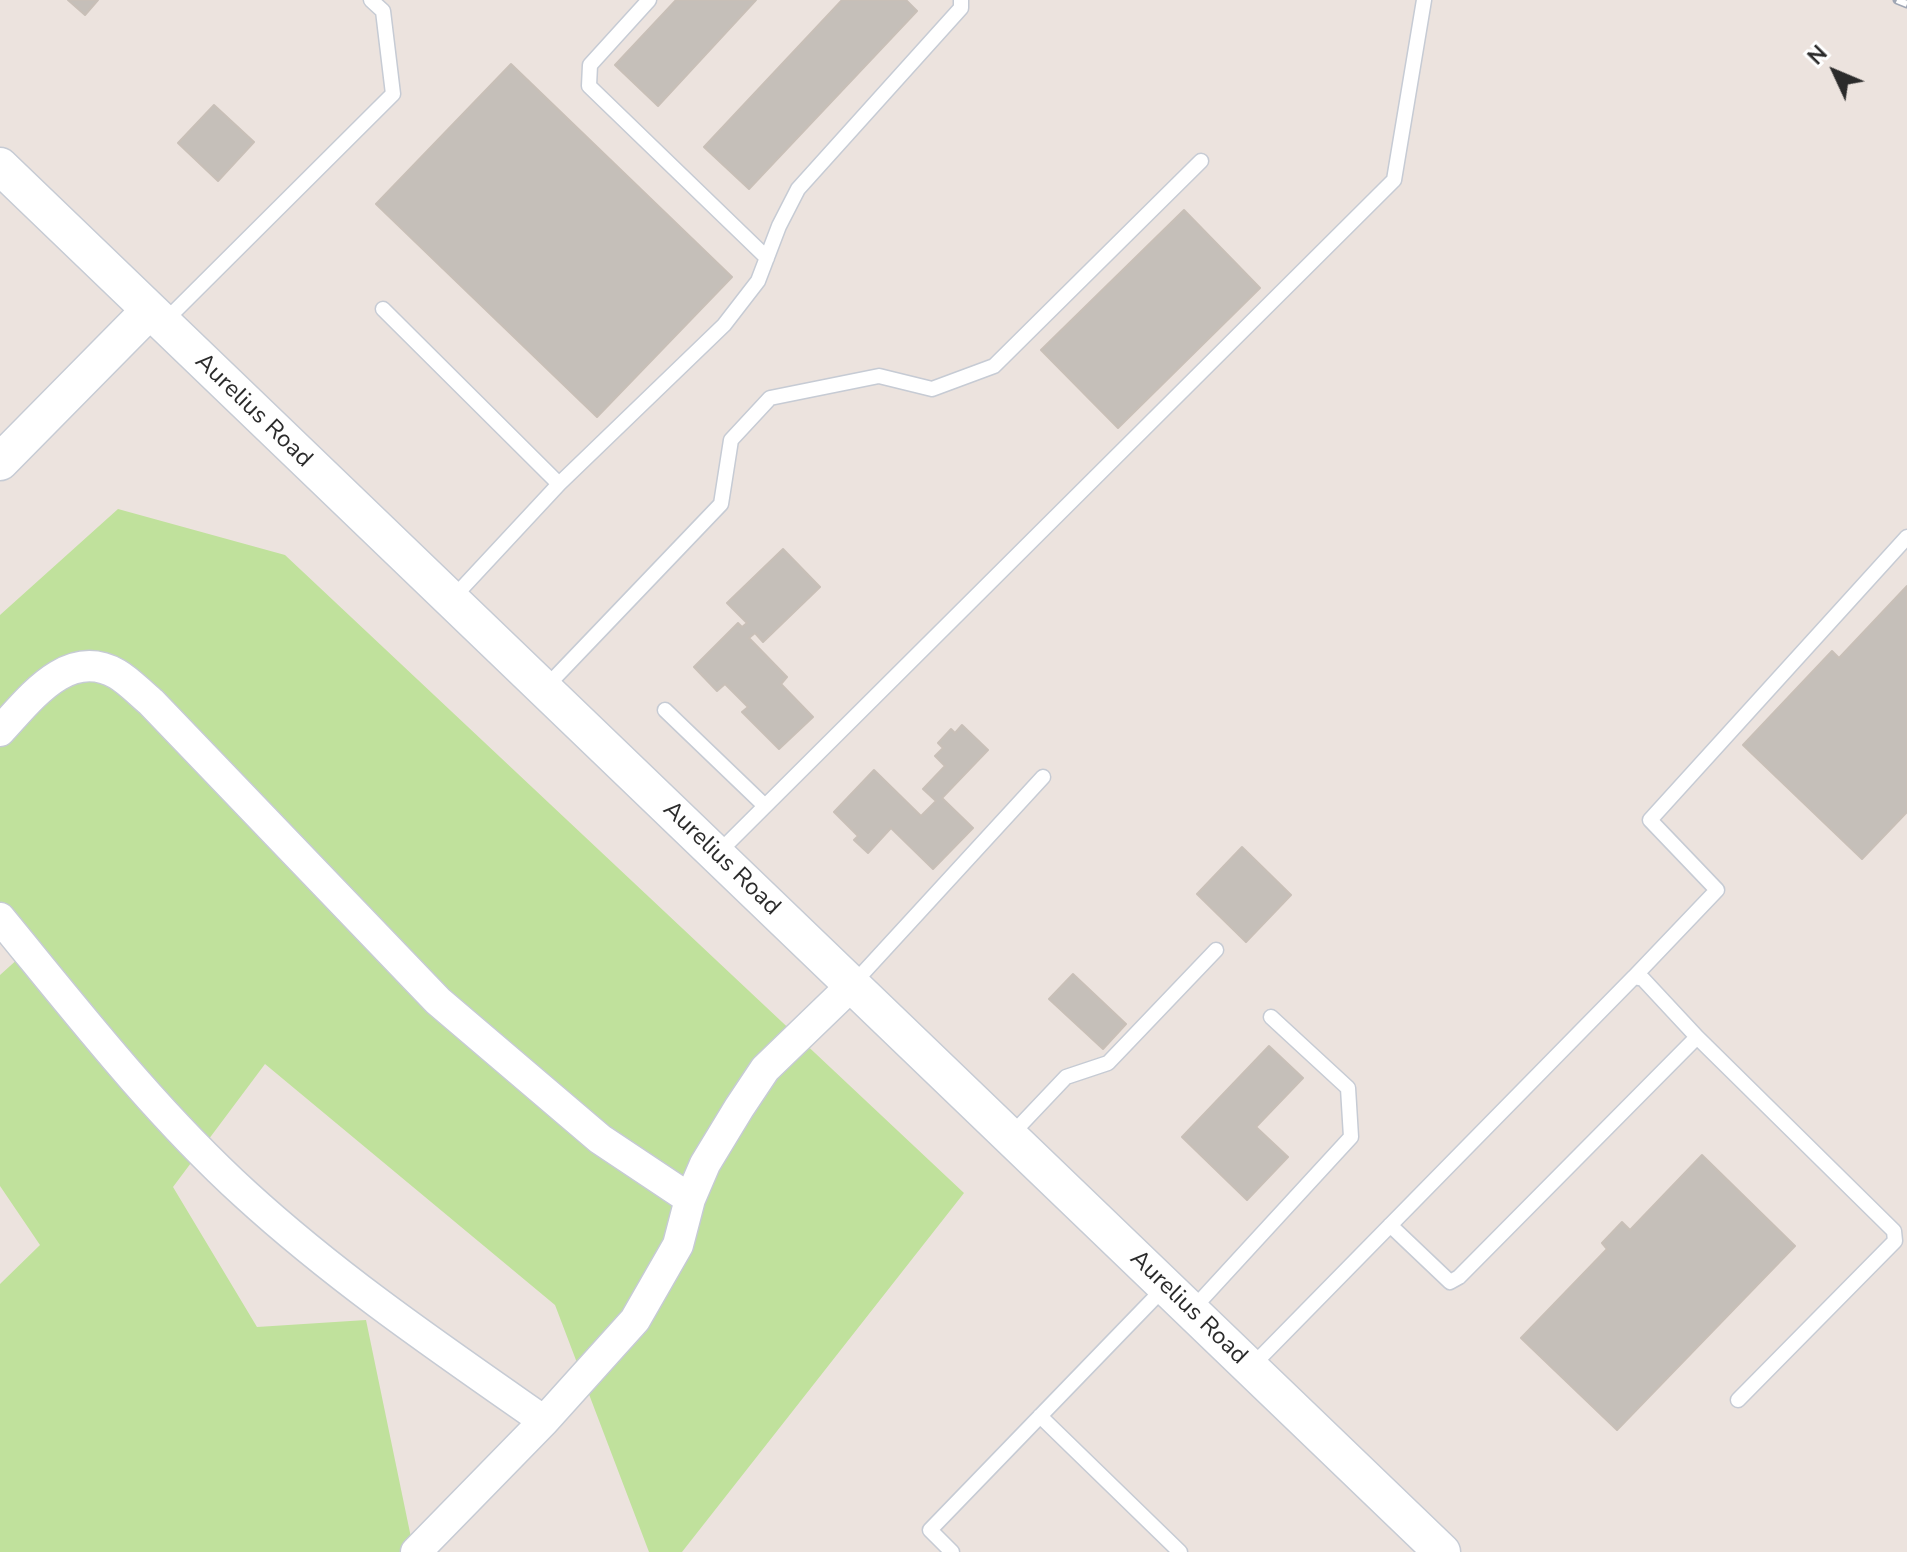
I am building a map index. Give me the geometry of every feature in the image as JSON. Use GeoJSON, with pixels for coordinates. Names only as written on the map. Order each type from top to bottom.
{"type":"FeatureCollection","features":[{"type":"Feature","properties":{"kind":"street","name":"Aurelius Road"},"geometry":{"type":"LineString","coordinates":[[0,166],[1442,1552]]}},
{"type":"Feature","properties":{"kind":"street"},"geometry":{"type":"LineString","coordinates":[[0,462],[156,317]]}},
{"type":"Feature","properties":{"kind":"street"},"geometry":{"type":"LineString","coordinates":[[0,731],[38,689],[62,672],[89,665],[117,674],[151,702],[438,1001],[600,1139],[690,1199]]}},
{"type":"Feature","properties":{"kind":"street"},"geometry":{"type":"LineString","coordinates":[[0,918],[161,1111],[243,1193],[310,1251],[398,1320],[544,1421]]}},
{"type":"Feature","properties":{"kind":"street"},"geometry":{"type":"LineString","coordinates":[[416,1552],[544,1421],[644,1307],[678,1245],[690,1199],[705,1164],[765,1069],[852,985]]}},
{"type":"Feature","properties":{"kind":"lane"},"geometry":{"type":"LineString","coordinates":[[156,317],[393,94],[383,11],[371,0]]}},
{"type":"Feature","properties":{"kind":"lane"},"geometry":{"type":"LineString","coordinates":[[649,0],[590,65],[589,86],[767,258]]}},
{"type":"Feature","properties":{"kind":"lane"},"geometry":{"type":"LineString","coordinates":[[451,601],[559,484],[724,325],[758,281],[798,189],[961,8],[961,0]]}},
{"type":"Feature","properties":{"kind":"lane"},"geometry":{"type":"LineString","coordinates":[[716,855],[1394,180],[1424,0]]}},
{"type":"Feature","properties":{"kind":"lane"},"geometry":{"type":"LineString","coordinates":[[543,689],[721,504],[731,440],[770,398],[879,376],[932,389],[994,366],[1201,161]]}},
{"type":"Feature","properties":{"kind":"lane"},"geometry":{"type":"LineString","coordinates":[[383,309],[559,484]]}},
{"type":"Feature","properties":{"kind":"lane"},"geometry":{"type":"LineString","coordinates":[[1250,1368],[1717,890],[1650,820],[1907,537]]}},
{"type":"Feature","properties":{"kind":"lane"},"geometry":{"type":"LineString","coordinates":[[665,710],[765,806]]}},
{"type":"Feature","properties":{"kind":"lane"},"geometry":{"type":"LineString","coordinates":[[852,985],[1043,777]]}},
{"type":"Feature","properties":{"kind":"lane"},"geometry":{"type":"LineString","coordinates":[[1009,1136],[1066,1077],[1108,1063],[1216,950]]}},
{"type":"Feature","properties":{"kind":"lane"},"geometry":{"type":"LineString","coordinates":[[1634,977],[1643,979],[1697,1037],[1894,1231],[1895,1241],[1738,1400]]}},
{"type":"Feature","properties":{"kind":"lane"},"geometry":{"type":"LineString","coordinates":[[1191,1311],[1351,1137],[1348,1088],[1271,1017]]}},
{"type":"Feature","properties":{"kind":"lane"},"geometry":{"type":"LineString","coordinates":[[1390,1225],[1450,1282],[1459,1277],[1697,1037]]}},
{"type":"Feature","properties":{"kind":"lane"},"geometry":{"type":"LineString","coordinates":[[952,1552],[930,1530],[1165,1286]]}},
{"type":"Feature","properties":{"kind":"lane"},"geometry":{"type":"LineString","coordinates":[[1040,1416],[1180,1552]]}},
{"type":"Feature","properties":{"kind":"green space"},"geometry":{"type":"Polygon","coordinates":[[[118,509],[285,555],[964,1193],[682,1552],[649,1552],[555,1305],[265,1064],[173,1187],[257,1327],[366,1320],[414,1552],[0,1552],[0,1284],[40,1245],[0,1186],[0,975],[20,957],[0,927],[0,615],[118,509]]]}},
{"type":"Feature","properties":{"kind":"building"},"geometry":{"type":"Polygon","coordinates":[[[68,0],[98,0],[85,15],[68,0]]]}},
{"type":"Feature","properties":{"kind":"building"},"geometry":{"type":"Polygon","coordinates":[[[676,0],[756,0],[658,106],[615,65],[676,0]]]}},
{"type":"Feature","properties":{"kind":"building"},"geometry":{"type":"Polygon","coordinates":[[[842,0],[906,0],[917,11],[749,189],[704,147],[842,0]]]}},
{"type":"Feature","properties":{"kind":"building"},"geometry":{"type":"Polygon","coordinates":[[[511,64],[732,277],[597,417],[376,204],[511,64]]]}},
{"type":"Feature","properties":{"kind":"building"},"geometry":{"type":"Polygon","coordinates":[[[214,105],[254,142],[218,181],[178,143],[214,105]]]}},
{"type":"Feature","properties":{"kind":"building"},"geometry":{"type":"Polygon","coordinates":[[[1184,210],[1260,288],[1118,428],[1041,350],[1184,210]]]}},
{"type":"Feature","properties":{"kind":"building"},"geometry":{"type":"Polygon","coordinates":[[[783,549],[820,587],[763,642],[755,633],[749,638],[787,677],[781,684],[813,717],[779,749],[742,712],[748,707],[725,684],[717,691],[694,667],[738,623],[742,627],[747,623],[727,603],[783,549]]]}},
{"type":"Feature","properties":{"kind":"building"},"geometry":{"type":"Polygon","coordinates":[[[1907,586],[1907,812],[1862,859],[1743,745],[1832,651],[1839,658],[1907,586]]]}},
{"type":"Feature","properties":{"kind":"building"},"geometry":{"type":"Polygon","coordinates":[[[962,725],[988,750],[942,798],[973,828],[933,869],[891,828],[868,853],[854,840],[858,836],[834,812],[874,770],[921,816],[936,801],[923,789],[945,766],[935,756],[943,748],[938,743],[951,729],[955,733],[962,725]]]}},
{"type":"Feature","properties":{"kind":"building"},"geometry":{"type":"Polygon","coordinates":[[[1242,847],[1291,895],[1246,942],[1197,894],[1242,847]]]}},
{"type":"Feature","properties":{"kind":"building"},"geometry":{"type":"Polygon","coordinates":[[[1073,974],[1126,1024],[1103,1049],[1049,999],[1073,974]]]}},
{"type":"Feature","properties":{"kind":"building"},"geometry":{"type":"Polygon","coordinates":[[[1269,1046],[1303,1078],[1256,1127],[1288,1157],[1247,1200],[1182,1137],[1269,1046]]]}},
{"type":"Feature","properties":{"kind":"building"},"geometry":{"type":"Polygon","coordinates":[[[1702,1155],[1795,1246],[1617,1430],[1521,1338],[1607,1249],[1602,1243],[1622,1222],[1630,1230],[1702,1155]]]}},
{"type":"Feature","properties":{"kind":"railway"},"geometry":{"type":"LineString","coordinates":[[1897,0],[1907,4]]}}]}
